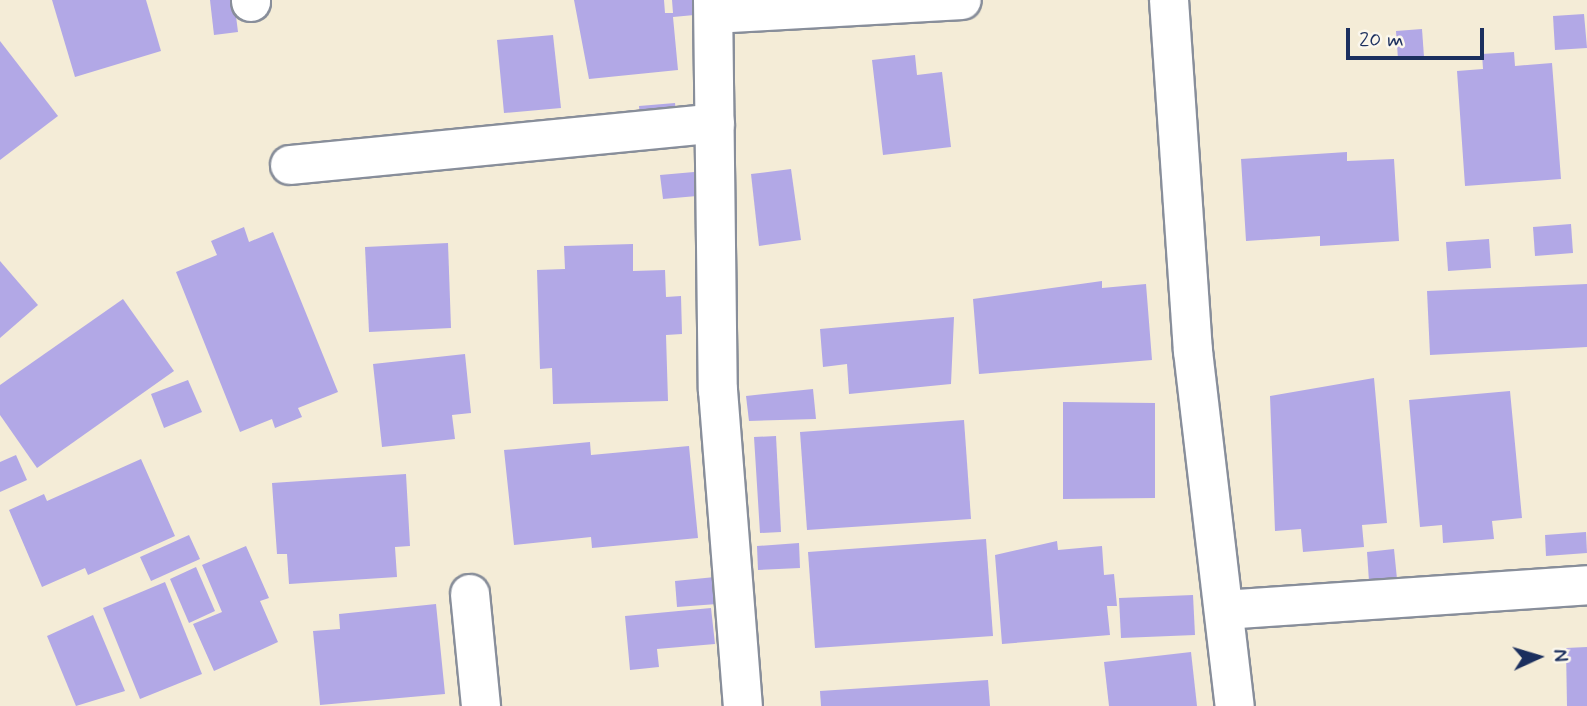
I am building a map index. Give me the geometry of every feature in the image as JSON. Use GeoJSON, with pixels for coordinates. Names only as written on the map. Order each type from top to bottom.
{"type":"FeatureCollection","features":[{"type":"Feature","properties":{"kind":"street"},"geometry":{"type":"LineString","coordinates":[[743,706],[718,390],[713,7],[962,0]]}},
{"type":"Feature","properties":{"kind":"street"},"geometry":{"type":"LineString","coordinates":[[1169,0],[1193,351],[1235,706]]}},
{"type":"Feature","properties":{"kind":"street"},"geometry":{"type":"LineString","coordinates":[[290,165],[715,123]]}},
{"type":"Feature","properties":{"kind":"street"},"geometry":{"type":"LineString","coordinates":[[1224,610],[1587,585]]}},
{"type":"Feature","properties":{"kind":"street"},"geometry":{"type":"LineString","coordinates":[[470,594],[481,706]]}},
{"type":"Feature","properties":{"kind":"building"},"geometry":{"type":"Polygon","coordinates":[[[52,0],[146,0],[161,51],[75,77],[52,0]]]}},
{"type":"Feature","properties":{"kind":"building"},"geometry":{"type":"Polygon","coordinates":[[[210,0],[234,0],[238,32],[214,35],[210,0]]]}},
{"type":"Feature","properties":{"kind":"building"},"geometry":{"type":"Polygon","coordinates":[[[574,0],[664,0],[665,13],[673,13],[672,0],[703,0],[705,14],[673,17],[678,70],[589,79],[574,0]]]}},
{"type":"Feature","properties":{"kind":"building"},"geometry":{"type":"Polygon","coordinates":[[[1584,14],[1587,48],[1555,50],[1553,16],[1584,14]]]}},
{"type":"Feature","properties":{"kind":"building"},"geometry":{"type":"Polygon","coordinates":[[[1422,29],[1424,57],[1398,59],[1396,31],[1422,29]]]}},
{"type":"Feature","properties":{"kind":"building"},"geometry":{"type":"Polygon","coordinates":[[[553,35],[561,108],[504,113],[497,40],[553,35]]]}},
{"type":"Feature","properties":{"kind":"building"},"geometry":{"type":"Polygon","coordinates":[[[0,41],[58,116],[0,160],[0,41]]]}},
{"type":"Feature","properties":{"kind":"building"},"geometry":{"type":"Polygon","coordinates":[[[1514,52],[1515,66],[1552,63],[1561,179],[1465,186],[1457,71],[1483,69],[1482,54],[1514,52]]]}},
{"type":"Feature","properties":{"kind":"building"},"geometry":{"type":"Polygon","coordinates":[[[915,55],[917,75],[942,72],[951,147],[883,155],[872,60],[915,55]]]}},
{"type":"Feature","properties":{"kind":"building"},"geometry":{"type":"Polygon","coordinates":[[[675,103],[677,124],[641,128],[639,106],[675,103]]]}},
{"type":"Feature","properties":{"kind":"building"},"geometry":{"type":"Polygon","coordinates":[[[1347,152],[1347,161],[1394,159],[1399,241],[1320,246],[1320,236],[1246,241],[1241,159],[1347,152]]]}},
{"type":"Feature","properties":{"kind":"building"},"geometry":{"type":"Polygon","coordinates":[[[791,169],[801,240],[759,246],[751,174],[791,169]]]}},
{"type":"Feature","properties":{"kind":"building"},"geometry":{"type":"Polygon","coordinates":[[[694,172],[697,196],[663,199],[660,175],[694,172]]]}},
{"type":"Feature","properties":{"kind":"building"},"geometry":{"type":"Polygon","coordinates":[[[1571,224],[1573,253],[1535,256],[1533,227],[1571,224]]]}},
{"type":"Feature","properties":{"kind":"building"},"geometry":{"type":"Polygon","coordinates":[[[244,227],[249,242],[273,232],[338,392],[298,408],[302,417],[275,428],[272,419],[240,432],[176,272],[217,255],[211,241],[244,227]]]}},
{"type":"Feature","properties":{"kind":"building"},"geometry":{"type":"Polygon","coordinates":[[[1489,239],[1491,268],[1448,271],[1446,242],[1489,239]]]}},
{"type":"Feature","properties":{"kind":"building"},"geometry":{"type":"Polygon","coordinates":[[[448,243],[451,328],[369,332],[365,247],[448,243]]]}},
{"type":"Feature","properties":{"kind":"building"},"geometry":{"type":"Polygon","coordinates":[[[633,244],[633,271],[665,270],[666,297],[681,296],[682,334],[666,335],[668,401],[553,404],[552,368],[540,369],[537,270],[565,269],[564,246],[633,244]]]}},
{"type":"Feature","properties":{"kind":"building"},"geometry":{"type":"Polygon","coordinates":[[[0,261],[38,305],[0,338],[0,261]]]}},
{"type":"Feature","properties":{"kind":"building"},"geometry":{"type":"Polygon","coordinates":[[[1102,281],[1102,288],[1146,284],[1152,360],[979,374],[973,299],[1102,281]]]}},
{"type":"Feature","properties":{"kind":"building"},"geometry":{"type":"Polygon","coordinates":[[[1587,284],[1587,347],[1430,355],[1427,291],[1587,284]]]}},
{"type":"Feature","properties":{"kind":"building"},"geometry":{"type":"Polygon","coordinates":[[[123,299],[174,371],[37,468],[0,415],[0,385],[123,299]]]}},
{"type":"Feature","properties":{"kind":"building"},"geometry":{"type":"Polygon","coordinates":[[[954,317],[951,384],[849,394],[847,364],[823,367],[820,329],[954,317]]]}},
{"type":"Feature","properties":{"kind":"building"},"geometry":{"type":"Polygon","coordinates":[[[465,354],[471,413],[452,415],[455,439],[382,447],[373,364],[465,354]]]}},
{"type":"Feature","properties":{"kind":"building"},"geometry":{"type":"Polygon","coordinates":[[[1374,378],[1387,523],[1362,525],[1364,547],[1303,552],[1301,529],[1275,531],[1270,396],[1374,378]]]}},
{"type":"Feature","properties":{"kind":"building"},"geometry":{"type":"Polygon","coordinates":[[[188,380],[202,412],[164,428],[151,394],[188,380]]]}},
{"type":"Feature","properties":{"kind":"building"},"geometry":{"type":"Polygon","coordinates":[[[813,389],[816,419],[749,421],[746,396],[813,389]]]}},
{"type":"Feature","properties":{"kind":"building"},"geometry":{"type":"Polygon","coordinates":[[[1510,391],[1522,518],[1492,521],[1494,539],[1443,543],[1442,525],[1420,527],[1409,400],[1510,391]]]}},
{"type":"Feature","properties":{"kind":"building"},"geometry":{"type":"Polygon","coordinates":[[[1063,402],[1155,403],[1155,498],[1063,499],[1063,402]]]}},
{"type":"Feature","properties":{"kind":"building"},"geometry":{"type":"Polygon","coordinates":[[[964,420],[971,519],[807,530],[800,432],[964,420]]]}},
{"type":"Feature","properties":{"kind":"building"},"geometry":{"type":"Polygon","coordinates":[[[776,436],[781,532],[760,533],[754,437],[776,436]]]}},
{"type":"Feature","properties":{"kind":"building"},"geometry":{"type":"Polygon","coordinates":[[[590,442],[591,455],[689,446],[698,538],[592,548],[591,537],[514,545],[504,450],[590,442]]]}},
{"type":"Feature","properties":{"kind":"building"},"geometry":{"type":"Polygon","coordinates":[[[16,455],[27,480],[0,492],[0,462],[16,455]]]}},
{"type":"Feature","properties":{"kind":"building"},"geometry":{"type":"Polygon","coordinates":[[[141,459],[175,536],[88,575],[85,568],[42,587],[9,510],[44,494],[47,501],[141,459]]]}},
{"type":"Feature","properties":{"kind":"building"},"geometry":{"type":"Polygon","coordinates":[[[406,474],[410,546],[395,547],[397,577],[289,584],[287,554],[277,554],[272,483],[406,474]]]}},
{"type":"Feature","properties":{"kind":"building"},"geometry":{"type":"Polygon","coordinates":[[[1586,532],[1587,553],[1546,556],[1545,535],[1586,532]]]}},
{"type":"Feature","properties":{"kind":"building"},"geometry":{"type":"Polygon","coordinates":[[[189,535],[200,559],[151,581],[140,557],[189,535]]]}},
{"type":"Feature","properties":{"kind":"building"},"geometry":{"type":"Polygon","coordinates":[[[986,539],[993,636],[815,648],[808,552],[986,539]]]}},
{"type":"Feature","properties":{"kind":"building"},"geometry":{"type":"Polygon","coordinates":[[[1057,541],[1058,550],[1102,546],[1104,575],[1114,574],[1117,606],[1107,606],[1110,635],[1002,644],[995,555],[1057,541]]]}},
{"type":"Feature","properties":{"kind":"building"},"geometry":{"type":"Polygon","coordinates":[[[799,543],[800,568],[758,570],[757,546],[799,543]]]}},
{"type":"Feature","properties":{"kind":"building"},"geometry":{"type":"Polygon","coordinates":[[[246,546],[269,598],[260,601],[278,642],[214,671],[193,624],[222,612],[202,565],[246,546]]]}},
{"type":"Feature","properties":{"kind":"building"},"geometry":{"type":"Polygon","coordinates":[[[1394,549],[1397,579],[1369,581],[1367,552],[1394,549]]]}},
{"type":"Feature","properties":{"kind":"building"},"geometry":{"type":"Polygon","coordinates":[[[196,567],[215,611],[189,623],[170,579],[196,567]]]}},
{"type":"Feature","properties":{"kind":"building"},"geometry":{"type":"Polygon","coordinates":[[[715,577],[717,604],[677,607],[675,581],[715,577]]]}},
{"type":"Feature","properties":{"kind":"building"},"geometry":{"type":"Polygon","coordinates":[[[165,582],[202,674],[140,699],[103,608],[165,582]]]}},
{"type":"Feature","properties":{"kind":"building"},"geometry":{"type":"Polygon","coordinates":[[[1193,595],[1195,635],[1121,638],[1119,598],[1193,595]]]}},
{"type":"Feature","properties":{"kind":"building"},"geometry":{"type":"Polygon","coordinates":[[[436,604],[445,694],[320,705],[313,631],[340,629],[339,614],[436,604]]]}},
{"type":"Feature","properties":{"kind":"building"},"geometry":{"type":"Polygon","coordinates":[[[711,608],[715,644],[657,649],[659,667],[630,670],[625,616],[711,608]]]}},
{"type":"Feature","properties":{"kind":"building"},"geometry":{"type":"Polygon","coordinates":[[[93,615],[125,691],[76,706],[47,636],[93,615]]]}},
{"type":"Feature","properties":{"kind":"building"},"geometry":{"type":"Polygon","coordinates":[[[1587,647],[1587,706],[1567,706],[1566,648],[1587,647]]]}},
{"type":"Feature","properties":{"kind":"building"},"geometry":{"type":"Polygon","coordinates":[[[1191,652],[1197,706],[1109,706],[1104,662],[1191,652]]]}},
{"type":"Feature","properties":{"kind":"building"},"geometry":{"type":"Polygon","coordinates":[[[988,680],[990,706],[821,706],[820,691],[988,680]]]}}]}
